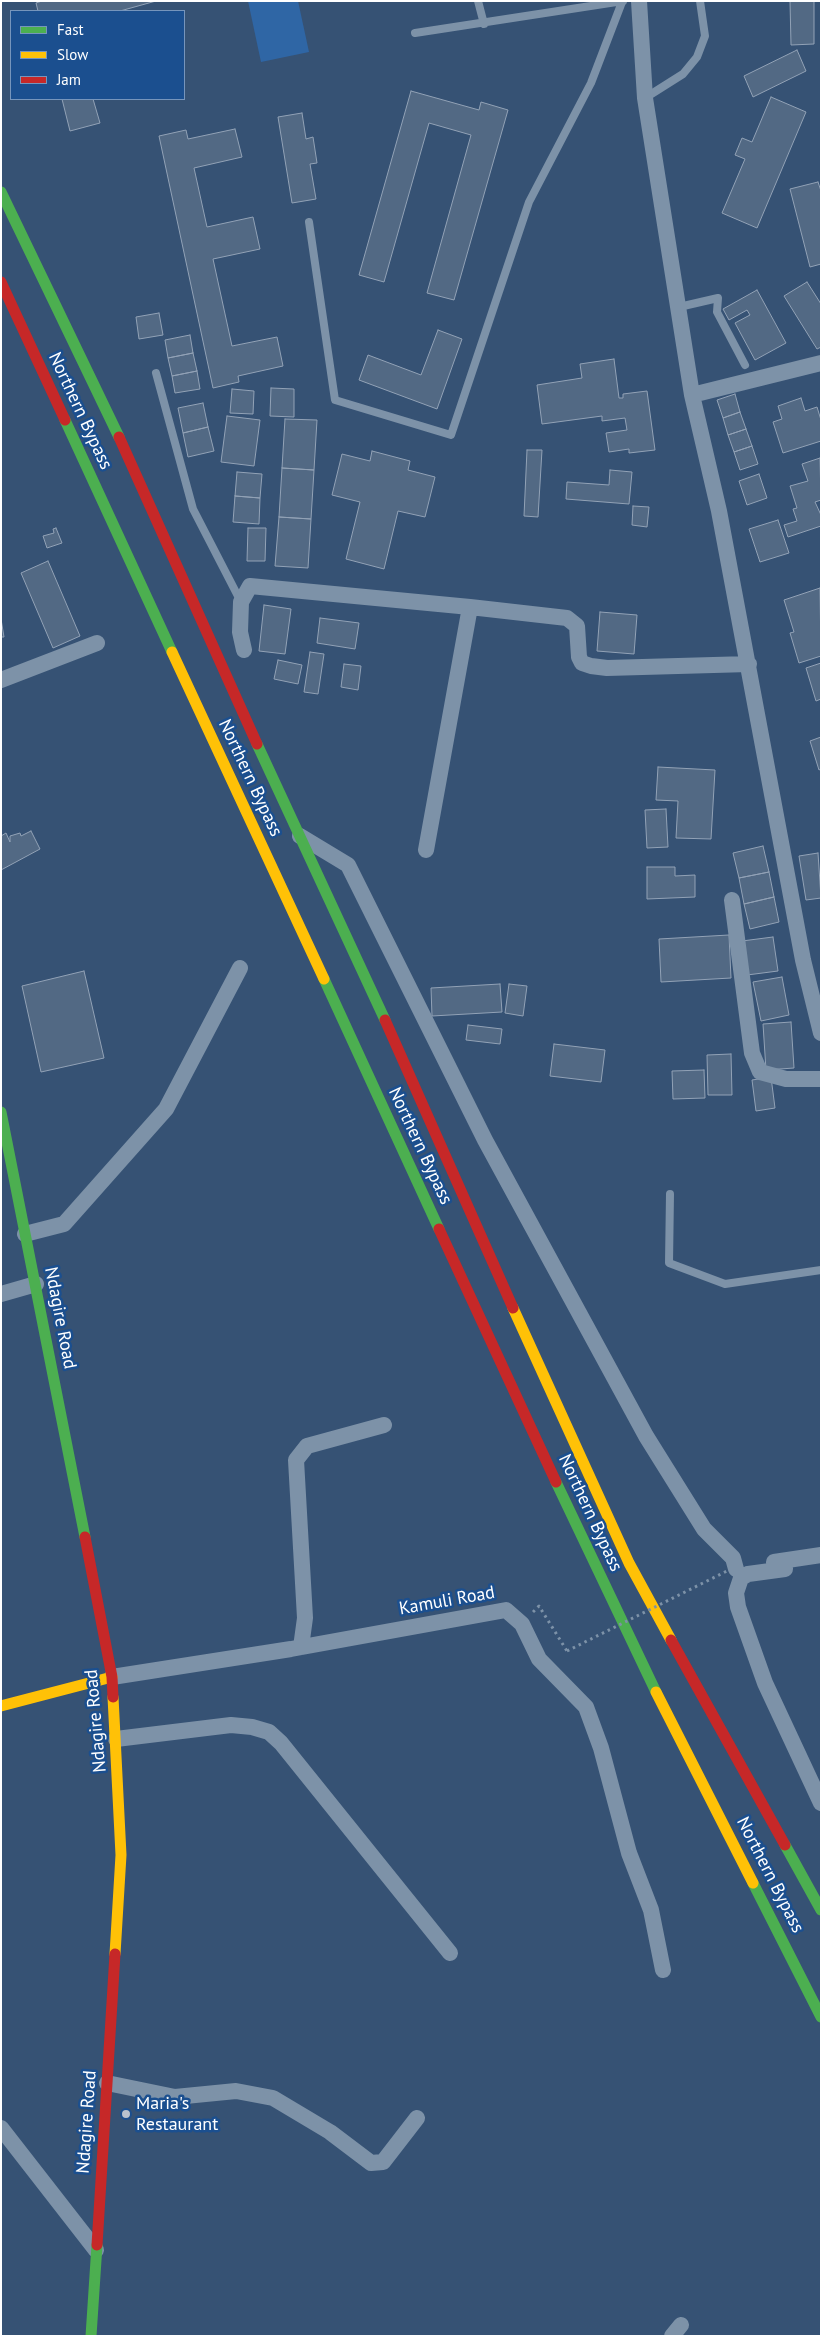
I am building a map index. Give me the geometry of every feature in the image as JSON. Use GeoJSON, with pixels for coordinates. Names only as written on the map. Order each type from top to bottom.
{"type":"FeatureCollection","features":[{"type":"Feature","properties":{"kind":"main road","name":"Northern Bypass"},"geometry":{"type":"LineString","coordinates":[[1,192],[148,498],[299,836],[411,1074],[548,1387],[628,1563],[821,1910]]}},
{"type":"Feature","properties":{"kind":"main road","name":"Northern Bypass"},"geometry":{"type":"LineString","coordinates":[[1,282],[630,1641],[821,2017]]}},
{"type":"Feature","properties":{"kind":"main road","name":"Ndagire Road"},"geometry":{"type":"LineString","coordinates":[[1,1112],[112,1677],[121,1855],[91,2336]]}},
{"type":"Feature","properties":{"kind":"main road","name":"Kamuli Road"},"geometry":{"type":"LineString","coordinates":[[1,1706],[112,1677]]}},
{"type":"Feature","properties":{"kind":"street"},"geometry":{"type":"LineString","coordinates":[[639,1],[645,98],[692,396],[719,511],[803,960],[820,1027]]}},
{"type":"Feature","properties":{"kind":"street"},"geometry":{"type":"LineString","coordinates":[[692,396],[821,363]]}},
{"type":"Feature","properties":{"kind":"street"},"geometry":{"type":"LineString","coordinates":[[244,650],[240,632],[241,602],[250,586],[567,618],[577,626],[579,657],[582,663],[591,666],[607,668],[749,664]]}},
{"type":"Feature","properties":{"kind":"street"},"geometry":{"type":"LineString","coordinates":[[426,850],[470,607]]}},
{"type":"Feature","properties":{"kind":"street"},"geometry":{"type":"LineString","coordinates":[[1,680],[97,643]]}},
{"type":"Feature","properties":{"kind":"street"},"geometry":{"type":"LineString","coordinates":[[299,836],[348,865],[485,1140],[646,1436],[704,1529],[734,1558],[733,1569],[821,1554]]}},
{"type":"Feature","properties":{"kind":"street"},"geometry":{"type":"LineString","coordinates":[[732,900],[752,1053],[760,1072],[786,1078],[821,1079]]}},
{"type":"Feature","properties":{"kind":"street"},"geometry":{"type":"LineString","coordinates":[[26,1234],[64,1224],[166,1109],[240,968]]}},
{"type":"Feature","properties":{"kind":"street"},"geometry":{"type":"LineString","coordinates":[[1,1294],[36,1284]]}},
{"type":"Feature","properties":{"kind":"street"},"geometry":{"type":"LineString","coordinates":[[301,1647],[305,1618],[296,1460],[307,1446],[384,1425]]}},
{"type":"Feature","properties":{"kind":"street"},"geometry":{"type":"LineString","coordinates":[[785,1561],[785,1569],[748,1574],[741,1578],[736,1593],[738,1607],[765,1683],[821,1802]]}},
{"type":"Feature","properties":{"kind":"street","name":"Kamuli Road"},"geometry":{"type":"LineString","coordinates":[[112,1677],[301,1647],[506,1610],[522,1624],[539,1659],[586,1707],[601,1748],[629,1853],[651,1910],[663,1970]]}},
{"type":"Feature","properties":{"kind":"street"},"geometry":{"type":"LineString","coordinates":[[116,1739],[231,1725],[252,1727],[269,1732],[281,1743],[450,1953]]}},
{"type":"Feature","properties":{"kind":"street"},"geometry":{"type":"LineString","coordinates":[[107,2083],[175,2097],[236,2091],[273,2098],[330,2132],[371,2163],[382,2162],[417,2118]]}},
{"type":"Feature","properties":{"kind":"street"},"geometry":{"type":"LineString","coordinates":[[1,2128],[96,2250]]}},
{"type":"Feature","properties":{"kind":"lane"},"geometry":{"type":"LineString","coordinates":[[478,1],[484,24]]}},
{"type":"Feature","properties":{"kind":"lane"},"geometry":{"type":"LineString","coordinates":[[645,98],[683,74],[697,57],[705,36],[701,5],[693,1]]}},
{"type":"Feature","properties":{"kind":"lane"},"geometry":{"type":"LineString","coordinates":[[415,33],[622,2]]}},
{"type":"Feature","properties":{"kind":"lane"},"geometry":{"type":"LineString","coordinates":[[309,222],[335,400],[451,435],[529,202],[591,83],[622,2]]}},
{"type":"Feature","properties":{"kind":"lane"},"geometry":{"type":"LineString","coordinates":[[679,307],[718,298],[717,312],[745,365]]}},
{"type":"Feature","properties":{"kind":"lane"},"geometry":{"type":"LineString","coordinates":[[156,373],[194,510],[241,602]]}},
{"type":"Feature","properties":{"kind":"lane"},"geometry":{"type":"LineString","coordinates":[[670,1194],[669,1262],[724,1284],[821,1270]]}},
{"type":"Feature","properties":{"kind":"path"},"geometry":{"type":"LineString","coordinates":[[522,1624],[539,1606],[567,1651],[733,1569]]}},
{"type":"Feature","properties":{"kind":"shaded area"},"geometry":{"type":"Polygon","coordinates":[[[248,1],[298,1],[309,52],[261,62],[248,1]]]}},
{"type":"Feature","properties":{"kind":"building"},"geometry":{"type":"Polygon","coordinates":[[[42,1],[156,1],[124,10],[38,10],[36,3],[42,1]]]}},
{"type":"Feature","properties":{"kind":"building"},"geometry":{"type":"Polygon","coordinates":[[[790,1],[814,1],[814,44],[791,45],[790,1]]]}},
{"type":"Feature","properties":{"kind":"building"},"geometry":{"type":"Polygon","coordinates":[[[797,50],[806,71],[753,97],[744,76],[797,50]]]}},
{"type":"Feature","properties":{"kind":"building"},"geometry":{"type":"Polygon","coordinates":[[[411,91],[479,110],[481,102],[508,110],[454,300],[427,293],[471,135],[429,123],[384,282],[359,275],[411,91]]]}},
{"type":"Feature","properties":{"kind":"building"},"geometry":{"type":"Polygon","coordinates":[[[771,97],[806,112],[757,228],[722,213],[745,159],[735,155],[742,138],[752,142],[771,97]]]}},
{"type":"Feature","properties":{"kind":"building"},"geometry":{"type":"Polygon","coordinates":[[[62,100],[93,100],[100,123],[70,131],[62,100]]]}},
{"type":"Feature","properties":{"kind":"building"},"geometry":{"type":"Polygon","coordinates":[[[302,113],[306,139],[313,137],[317,163],[310,164],[316,199],[292,203],[278,117],[302,113]]]}},
{"type":"Feature","properties":{"kind":"building"},"geometry":{"type":"Polygon","coordinates":[[[235,129],[242,157],[194,168],[207,227],[253,217],[260,249],[213,259],[232,346],[277,337],[283,366],[238,376],[239,382],[213,388],[159,136],[186,130],[188,139],[235,129]]]}},
{"type":"Feature","properties":{"kind":"building"},"geometry":{"type":"Polygon","coordinates":[[[818,182],[821,191],[821,264],[810,267],[790,189],[818,182]]]}},
{"type":"Feature","properties":{"kind":"building"},"geometry":{"type":"Polygon","coordinates":[[[807,282],[821,304],[821,347],[817,349],[784,296],[807,282]]]}},
{"type":"Feature","properties":{"kind":"building"},"geometry":{"type":"Polygon","coordinates":[[[757,290],[786,343],[755,360],[735,323],[750,315],[747,310],[729,320],[723,309],[757,290]]]}},
{"type":"Feature","properties":{"kind":"building"},"geometry":{"type":"Polygon","coordinates":[[[159,313],[163,335],[139,339],[136,317],[159,313]]]}},
{"type":"Feature","properties":{"kind":"building"},"geometry":{"type":"Polygon","coordinates":[[[438,330],[462,339],[437,409],[359,380],[368,355],[421,375],[438,330]]]}},
{"type":"Feature","properties":{"kind":"building"},"geometry":{"type":"Polygon","coordinates":[[[190,335],[193,353],[168,358],[165,340],[190,335]]]}},
{"type":"Feature","properties":{"kind":"building"},"geometry":{"type":"Polygon","coordinates":[[[193,353],[197,371],[172,376],[168,358],[193,353]]]}},
{"type":"Feature","properties":{"kind":"building"},"geometry":{"type":"Polygon","coordinates":[[[614,359],[619,398],[623,398],[623,394],[647,391],[655,450],[629,453],[629,449],[609,452],[606,433],[627,430],[625,418],[602,421],[602,416],[542,424],[537,385],[582,378],[580,364],[614,359]]]}},
{"type":"Feature","properties":{"kind":"building"},"geometry":{"type":"Polygon","coordinates":[[[197,371],[200,389],[175,393],[172,376],[197,371]]]}},
{"type":"Feature","properties":{"kind":"building"},"geometry":{"type":"Polygon","coordinates":[[[271,388],[294,389],[294,417],[270,416],[271,388]]]}},
{"type":"Feature","properties":{"kind":"building"},"geometry":{"type":"Polygon","coordinates":[[[232,389],[254,391],[253,414],[230,413],[232,389]]]}},
{"type":"Feature","properties":{"kind":"building"},"geometry":{"type":"Polygon","coordinates":[[[735,394],[740,412],[723,418],[717,400],[735,394]]]}},
{"type":"Feature","properties":{"kind":"building"},"geometry":{"type":"Polygon","coordinates":[[[801,398],[805,411],[817,407],[821,420],[821,441],[783,453],[773,422],[782,419],[778,406],[801,398]]]}},
{"type":"Feature","properties":{"kind":"building"},"geometry":{"type":"Polygon","coordinates":[[[203,403],[208,427],[183,433],[178,408],[203,403]]]}},
{"type":"Feature","properties":{"kind":"building"},"geometry":{"type":"Polygon","coordinates":[[[740,412],[746,429],[728,435],[723,418],[740,412]]]}},
{"type":"Feature","properties":{"kind":"building"},"geometry":{"type":"Polygon","coordinates":[[[227,416],[260,420],[254,466],[221,462],[227,416]]]}},
{"type":"Feature","properties":{"kind":"building"},"geometry":{"type":"Polygon","coordinates":[[[285,419],[317,420],[314,470],[282,468],[285,419]]]}},
{"type":"Feature","properties":{"kind":"building"},"geometry":{"type":"Polygon","coordinates":[[[208,427],[214,451],[188,457],[183,433],[208,427]]]}},
{"type":"Feature","properties":{"kind":"building"},"geometry":{"type":"Polygon","coordinates":[[[746,429],[752,446],[734,452],[728,435],[746,429]]]}},
{"type":"Feature","properties":{"kind":"building"},"geometry":{"type":"Polygon","coordinates":[[[752,446],[758,464],[740,470],[734,452],[752,446]]]}},
{"type":"Feature","properties":{"kind":"building"},"geometry":{"type":"Polygon","coordinates":[[[527,450],[542,450],[538,517],[524,516],[527,450]]]}},
{"type":"Feature","properties":{"kind":"building"},"geometry":{"type":"Polygon","coordinates":[[[372,451],[410,461],[408,470],[435,477],[425,517],[398,511],[384,569],[346,559],[360,502],[332,495],[342,454],[370,461],[372,451]]]}},
{"type":"Feature","properties":{"kind":"building"},"geometry":{"type":"Polygon","coordinates":[[[820,458],[821,500],[815,502],[821,515],[821,526],[788,537],[784,525],[797,521],[793,509],[797,508],[790,486],[808,481],[802,464],[820,458]]]}},
{"type":"Feature","properties":{"kind":"building"},"geometry":{"type":"Polygon","coordinates":[[[282,468],[314,470],[311,519],[279,517],[282,468]]]}},
{"type":"Feature","properties":{"kind":"building"},"geometry":{"type":"Polygon","coordinates":[[[610,470],[632,472],[629,504],[566,499],[567,482],[609,485],[610,470]]]}},
{"type":"Feature","properties":{"kind":"building"},"geometry":{"type":"Polygon","coordinates":[[[237,472],[262,474],[260,498],[235,496],[237,472]]]}},
{"type":"Feature","properties":{"kind":"building"},"geometry":{"type":"Polygon","coordinates":[[[759,474],[767,498],[747,505],[739,481],[759,474]]]}},
{"type":"Feature","properties":{"kind":"building"},"geometry":{"type":"Polygon","coordinates":[[[235,496],[260,498],[259,524],[233,522],[235,496]]]}},
{"type":"Feature","properties":{"kind":"building"},"geometry":{"type":"Polygon","coordinates":[[[633,506],[649,507],[647,527],[632,525],[633,506]]]}},
{"type":"Feature","properties":{"kind":"building"},"geometry":{"type":"Polygon","coordinates":[[[279,517],[311,519],[308,568],[275,566],[279,517]]]}},
{"type":"Feature","properties":{"kind":"building"},"geometry":{"type":"Polygon","coordinates":[[[778,520],[789,553],[760,562],[749,529],[778,520]]]}},
{"type":"Feature","properties":{"kind":"building"},"geometry":{"type":"Polygon","coordinates":[[[56,528],[62,543],[47,548],[43,536],[54,533],[53,529],[56,528]]]}},
{"type":"Feature","properties":{"kind":"building"},"geometry":{"type":"Polygon","coordinates":[[[248,528],[266,528],[265,561],[247,561],[248,528]]]}},
{"type":"Feature","properties":{"kind":"building"},"geometry":{"type":"Polygon","coordinates":[[[48,561],[80,636],[53,648],[21,573],[48,561]]]}},
{"type":"Feature","properties":{"kind":"building"},"geometry":{"type":"Polygon","coordinates":[[[820,588],[821,656],[799,663],[790,633],[794,632],[784,600],[820,588]]]}},
{"type":"Feature","properties":{"kind":"building"},"geometry":{"type":"Polygon","coordinates":[[[264,605],[291,609],[285,654],[259,651],[264,605]]]}},
{"type":"Feature","properties":{"kind":"building"},"geometry":{"type":"Polygon","coordinates":[[[600,612],[637,615],[634,654],[597,651],[600,612]]]}},
{"type":"Feature","properties":{"kind":"building"},"geometry":{"type":"Polygon","coordinates":[[[320,618],[359,623],[355,649],[317,643],[320,618]]]}},
{"type":"Feature","properties":{"kind":"building"},"geometry":{"type":"Polygon","coordinates":[[[1,619],[4,637],[1,637],[1,619]]]}},
{"type":"Feature","properties":{"kind":"building"},"geometry":{"type":"Polygon","coordinates":[[[310,652],[324,654],[318,694],[304,692],[310,652]]]}},
{"type":"Feature","properties":{"kind":"building"},"geometry":{"type":"Polygon","coordinates":[[[278,660],[302,665],[298,684],[274,679],[278,660]]]}},
{"type":"Feature","properties":{"kind":"building"},"geometry":{"type":"Polygon","coordinates":[[[821,663],[821,699],[816,701],[806,668],[821,663]]]}},
{"type":"Feature","properties":{"kind":"building"},"geometry":{"type":"Polygon","coordinates":[[[344,664],[361,666],[358,690],[341,687],[344,664]]]}},
{"type":"Feature","properties":{"kind":"building"},"geometry":{"type":"Polygon","coordinates":[[[821,737],[821,769],[819,770],[810,741],[821,737]]]}},
{"type":"Feature","properties":{"kind":"building"},"geometry":{"type":"Polygon","coordinates":[[[658,767],[715,770],[711,839],[676,838],[678,801],[656,800],[658,767]]]}},
{"type":"Feature","properties":{"kind":"building"},"geometry":{"type":"Polygon","coordinates":[[[666,809],[668,847],[647,848],[645,810],[666,809]]]}},
{"type":"Feature","properties":{"kind":"building"},"geometry":{"type":"Polygon","coordinates":[[[31,831],[40,849],[1,870],[1,836],[6,833],[10,842],[10,836],[20,833],[21,836],[31,831]]]}},
{"type":"Feature","properties":{"kind":"building"},"geometry":{"type":"Polygon","coordinates":[[[763,846],[769,872],[739,878],[733,853],[763,846]]]}},
{"type":"Feature","properties":{"kind":"building"},"geometry":{"type":"Polygon","coordinates":[[[818,853],[821,898],[806,900],[799,856],[818,853]]]}},
{"type":"Feature","properties":{"kind":"building"},"geometry":{"type":"Polygon","coordinates":[[[647,867],[675,867],[675,876],[695,875],[695,897],[647,899],[647,867]]]}},
{"type":"Feature","properties":{"kind":"building"},"geometry":{"type":"Polygon","coordinates":[[[769,872],[774,897],[744,904],[739,878],[769,872]]]}},
{"type":"Feature","properties":{"kind":"building"},"geometry":{"type":"Polygon","coordinates":[[[774,897],[779,922],[750,929],[744,904],[774,897]]]}},
{"type":"Feature","properties":{"kind":"building"},"geometry":{"type":"Polygon","coordinates":[[[729,935],[731,978],[661,982],[659,939],[729,935]]]}},
{"type":"Feature","properties":{"kind":"building"},"geometry":{"type":"Polygon","coordinates":[[[773,937],[778,971],[747,975],[742,941],[773,937]]]}},
{"type":"Feature","properties":{"kind":"building"},"geometry":{"type":"Polygon","coordinates":[[[84,971],[104,1058],[41,1072],[22,986],[84,971]]]}},
{"type":"Feature","properties":{"kind":"building"},"geometry":{"type":"Polygon","coordinates":[[[782,977],[789,1015],[761,1021],[753,982],[782,977]]]}},
{"type":"Feature","properties":{"kind":"building"},"geometry":{"type":"Polygon","coordinates":[[[500,984],[502,1012],[432,1016],[431,988],[500,984]]]}},
{"type":"Feature","properties":{"kind":"building"},"geometry":{"type":"Polygon","coordinates":[[[509,984],[527,986],[523,1016],[505,1013],[509,984]]]}},
{"type":"Feature","properties":{"kind":"building"},"geometry":{"type":"Polygon","coordinates":[[[791,1022],[794,1068],[766,1070],[763,1024],[791,1022]]]}},
{"type":"Feature","properties":{"kind":"building"},"geometry":{"type":"Polygon","coordinates":[[[468,1025],[502,1029],[500,1044],[466,1040],[468,1025]]]}},
{"type":"Feature","properties":{"kind":"building"},"geometry":{"type":"Polygon","coordinates":[[[554,1044],[605,1050],[601,1082],[550,1076],[554,1044]]]}},
{"type":"Feature","properties":{"kind":"building"},"geometry":{"type":"Polygon","coordinates":[[[731,1054],[732,1095],[708,1095],[707,1055],[731,1054]]]}},
{"type":"Feature","properties":{"kind":"building"},"geometry":{"type":"Polygon","coordinates":[[[704,1070],[705,1098],[673,1099],[672,1071],[704,1070]]]}},
{"type":"Feature","properties":{"kind":"building"},"geometry":{"type":"Polygon","coordinates":[[[771,1077],[775,1108],[756,1111],[752,1080],[771,1077]]]}},
{"type":"Feature","properties":{"kind":"traffic: fast"},"geometry":{"type":"LineString","coordinates":[[1,192],[119,437]]}},
{"type":"Feature","properties":{"kind":"traffic: fast"},"geometry":{"type":"LineString","coordinates":[[65,420],[172,652]]}},
{"type":"Feature","properties":{"kind":"traffic: fast"},"geometry":{"type":"LineString","coordinates":[[257,744],[385,1020]]}},
{"type":"Feature","properties":{"kind":"traffic: fast"},"geometry":{"type":"LineString","coordinates":[[324,979],[439,1229]]}},
{"type":"Feature","properties":{"kind":"traffic: fast"},"geometry":{"type":"LineString","coordinates":[[1,1112],[85,1537]]}},
{"type":"Feature","properties":{"kind":"traffic: fast"},"geometry":{"type":"LineString","coordinates":[[556,1482],[656,1692]]}},
{"type":"Feature","properties":{"kind":"traffic: fast"},"geometry":{"type":"LineString","coordinates":[[785,1845],[821,1910]]}},
{"type":"Feature","properties":{"kind":"traffic: fast"},"geometry":{"type":"LineString","coordinates":[[753,1883],[821,2017]]}},
{"type":"Feature","properties":{"kind":"traffic: fast"},"geometry":{"type":"LineString","coordinates":[[91,2336],[97,2245]]}},
{"type":"Feature","properties":{"kind":"traffic: slow"},"geometry":{"type":"LineString","coordinates":[[172,652],[324,979]]}},
{"type":"Feature","properties":{"kind":"traffic: slow"},"geometry":{"type":"LineString","coordinates":[[513,1308],[629,1563],[671,1640]]}},
{"type":"Feature","properties":{"kind":"traffic: slow"},"geometry":{"type":"LineString","coordinates":[[1,1706],[112,1677]]}},
{"type":"Feature","properties":{"kind":"traffic: slow"},"geometry":{"type":"LineString","coordinates":[[656,1692],[753,1883]]}},
{"type":"Feature","properties":{"kind":"traffic: slow"},"geometry":{"type":"LineString","coordinates":[[113,1697],[121,1855],[115,1954]]}},
{"type":"Feature","properties":{"kind":"traffic: jam"},"geometry":{"type":"LineString","coordinates":[[1,282],[65,420]]}},
{"type":"Feature","properties":{"kind":"traffic: jam"},"geometry":{"type":"LineString","coordinates":[[119,437],[257,744]]}},
{"type":"Feature","properties":{"kind":"traffic: jam"},"geometry":{"type":"LineString","coordinates":[[385,1020],[513,1308]]}},
{"type":"Feature","properties":{"kind":"traffic: jam"},"geometry":{"type":"LineString","coordinates":[[439,1229],[556,1482]]}},
{"type":"Feature","properties":{"kind":"traffic: jam"},"geometry":{"type":"LineString","coordinates":[[85,1537],[112,1677],[113,1697]]}},
{"type":"Feature","properties":{"kind":"traffic: jam"},"geometry":{"type":"LineString","coordinates":[[671,1640],[785,1845]]}},
{"type":"Feature","properties":{"kind":"traffic: jam"},"geometry":{"type":"LineString","coordinates":[[97,2245],[115,1954]]}},
{"type":"Feature","properties":{"kind":"place","name":"Maria's Restaurant"},"geometry":{"type":"Point","coordinates":[126,2114]}}]}
